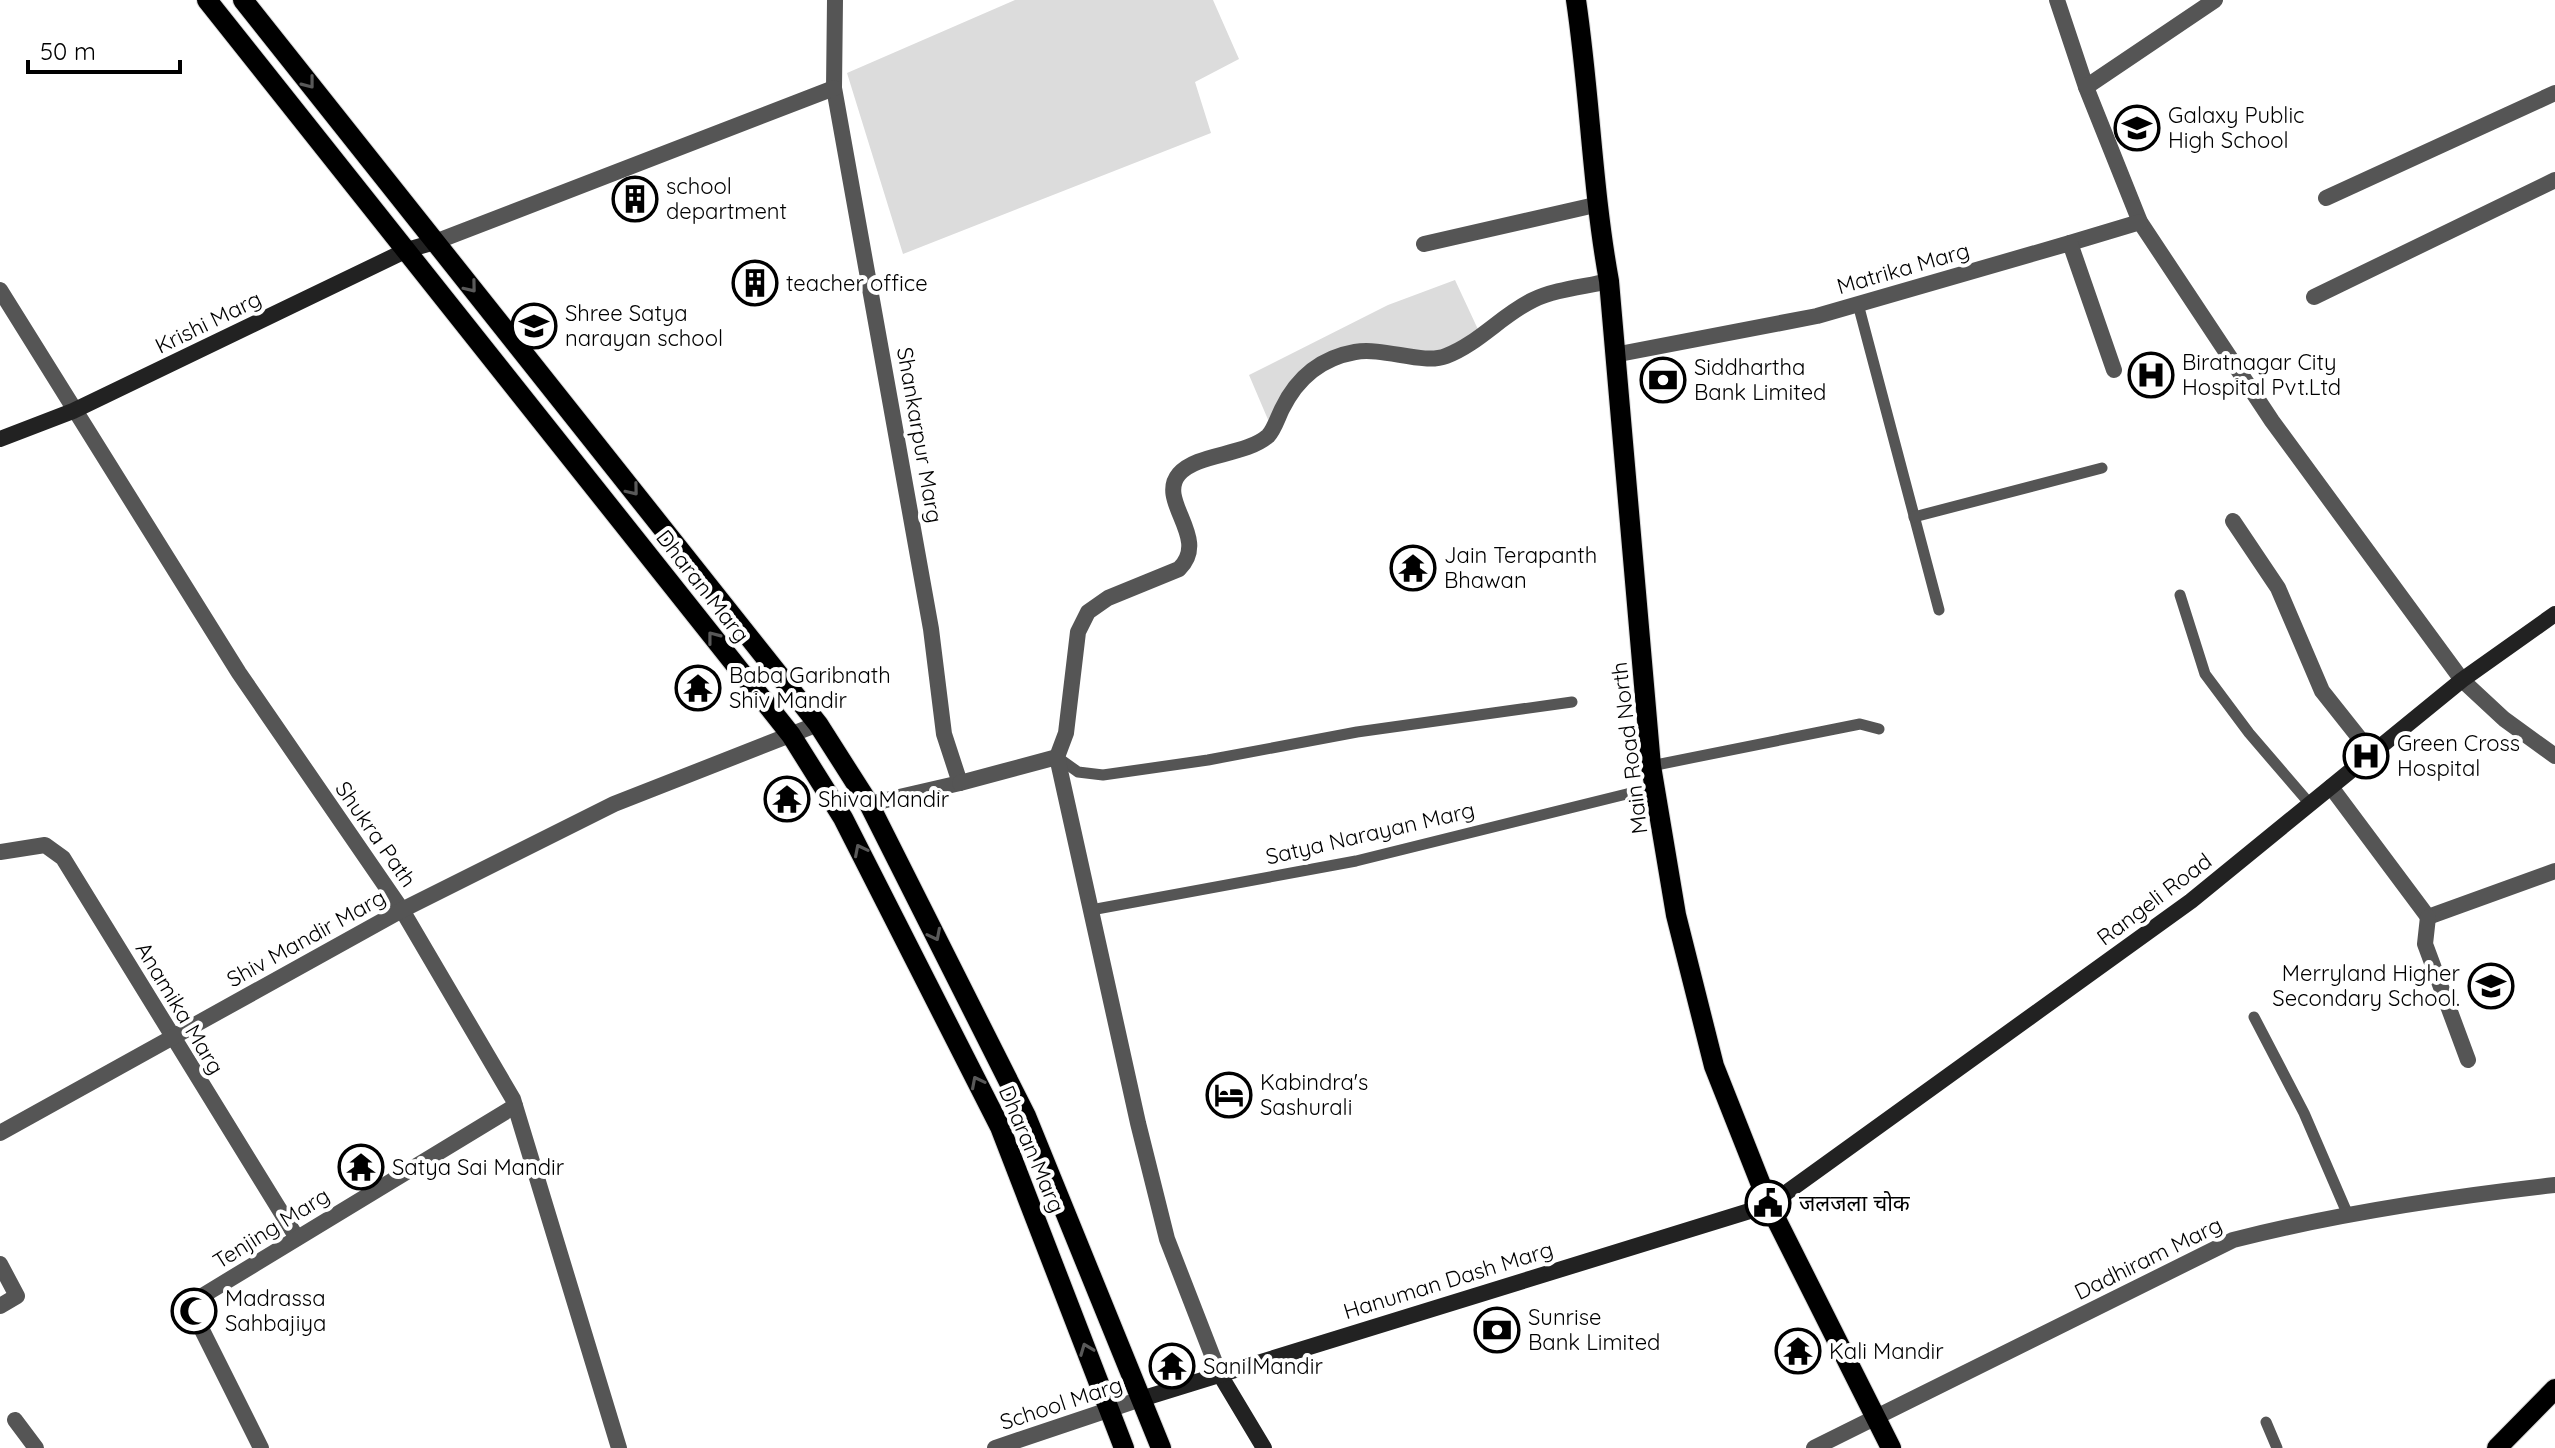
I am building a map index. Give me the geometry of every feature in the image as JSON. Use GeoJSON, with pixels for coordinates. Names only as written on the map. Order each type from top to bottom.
{"type":"FeatureCollection","features":[{"type":"Feature","properties":{"kind":"main road","name":"Dharan Marg"},"geometry":{"type":"LineString","coordinates":[[207,0],[791,735],[843,818],[1000,1127],[1124,1448]]}},
{"type":"Feature","properties":{"kind":"main road","name":"Dharan Marg"},"geometry":{"type":"LineString","coordinates":[[243,0],[818,724],[869,804],[1026,1116],[1161,1448]]}},
{"type":"Feature","properties":{"kind":"main road","name":"Main Road North"},"geometry":{"type":"LineString","coordinates":[[1576,0],[1584,50],[1595,205],[1609,281],[1651,766],[1676,915],[1714,1066],[1769,1205],[1891,1448]]}},
{"type":"Feature","properties":{"kind":"main road","name":"Krishi Marg"},"geometry":{"type":"LineString","coordinates":[[0,439],[73,411],[407,250],[435,242]]}},
{"type":"Feature","properties":{"kind":"main road","name":"Rangeli Road"},"geometry":{"type":"LineString","coordinates":[[1769,1205],[2191,901],[2462,680],[2555,614]]}},
{"type":"Feature","properties":{"kind":"main road","name":"Hanuman Dash Marg"},"geometry":{"type":"LineString","coordinates":[[1141,1399],[1769,1205]]}},
{"type":"Feature","properties":{"kind":"main road"},"geometry":{"type":"LineString","coordinates":[[1219,1373],[1264,1448]]}},
{"type":"Feature","properties":{"kind":"main road"},"geometry":{"type":"LineString","coordinates":[[2497,1448],[2555,1389]]}},
{"type":"Feature","properties":{"kind":"street","name":"Shankarpur Marg"},"geometry":{"type":"LineString","coordinates":[[835,0],[834,88],[931,629],[944,734],[960,783]]}},
{"type":"Feature","properties":{"kind":"street"},"geometry":{"type":"LineString","coordinates":[[2057,0],[2086,87],[2140,222],[2272,421],[2462,680],[2504,719],[2555,756]]}},
{"type":"Feature","properties":{"kind":"street"},"geometry":{"type":"LineString","coordinates":[[2086,87],[2215,0]]}},
{"type":"Feature","properties":{"kind":"street"},"geometry":{"type":"LineString","coordinates":[[435,242],[834,88]]}},
{"type":"Feature","properties":{"kind":"street"},"geometry":{"type":"LineString","coordinates":[[2326,198],[2555,93]]}},
{"type":"Feature","properties":{"kind":"street"},"geometry":{"type":"LineString","coordinates":[[2314,297],[2555,180]]}},
{"type":"Feature","properties":{"kind":"street"},"geometry":{"type":"LineString","coordinates":[[1424,244],[1595,205]]}},
{"type":"Feature","properties":{"kind":"street","name":"Matrika Marg"},"geometry":{"type":"LineString","coordinates":[[1614,355],[1817,316],[2140,222]]}},
{"type":"Feature","properties":{"kind":"street"},"geometry":{"type":"LineString","coordinates":[[2070,243],[2114,370]]}},
{"type":"Feature","properties":{"kind":"street"},"geometry":{"type":"LineString","coordinates":[[1219,1373],[1167,1239],[1057,757],[1066,733],[1078,632],[1088,612],[1108,598],[1179,569],[1188,560],[1191,549],[1172,489],[1176,477],[1186,468],[1248,447],[1270,435],[1291,390],[1307,373],[1331,359],[1356,352],[1393,351],[1424,359],[1443,358],[1530,301],[1609,281]]}},
{"type":"Feature","properties":{"kind":"street","name":"Shukra Path"},"geometry":{"type":"LineString","coordinates":[[0,290],[239,673],[402,910],[515,1106],[619,1448]]}},
{"type":"Feature","properties":{"kind":"street"},"geometry":{"type":"LineString","coordinates":[[2233,521],[2278,588],[2322,691],[2372,754]]}},
{"type":"Feature","properties":{"kind":"street","name":"Shiv Mandir Marg"},"geometry":{"type":"LineString","coordinates":[[0,1133],[402,910],[614,804],[818,724]]}},
{"type":"Feature","properties":{"kind":"street"},"geometry":{"type":"LineString","coordinates":[[869,804],[1057,757]]}},
{"type":"Feature","properties":{"kind":"street"},"geometry":{"type":"LineString","coordinates":[[2331,787],[2428,917],[2425,944],[2468,1060]]}},
{"type":"Feature","properties":{"kind":"street","name":"Anamika Marg"},"geometry":{"type":"LineString","coordinates":[[2,846],[45,845],[63,858],[171,1038],[297,1238]]}},
{"type":"Feature","properties":{"kind":"street"},"geometry":{"type":"LineString","coordinates":[[2428,917],[2555,871]]}},
{"type":"Feature","properties":{"kind":"street","name":"Tenjing Marg"},"geometry":{"type":"LineString","coordinates":[[261,1448],[189,1304],[515,1106]]}},
{"type":"Feature","properties":{"kind":"street","name":"Dadhiram Marg"},"geometry":{"type":"LineString","coordinates":[[1814,1448],[2233,1240],[2430,1199],[2555,1185]]}},
{"type":"Feature","properties":{"kind":"street"},"geometry":{"type":"LineString","coordinates":[[0,1264],[17,1296],[0,1306]]}},
{"type":"Feature","properties":{"kind":"street","name":"School Marg"},"geometry":{"type":"LineString","coordinates":[[995,1448],[1141,1399]]}},
{"type":"Feature","properties":{"kind":"street"},"geometry":{"type":"LineString","coordinates":[[15,1420],[36,1448]]}},
{"type":"Feature","properties":{"kind":"lane"},"geometry":{"type":"LineString","coordinates":[[1858,304],[1939,610]]}},
{"type":"Feature","properties":{"kind":"lane"},"geometry":{"type":"LineString","coordinates":[[1914,517],[2102,468]]}},
{"type":"Feature","properties":{"kind":"lane"},"geometry":{"type":"LineString","coordinates":[[2180,595],[2205,674],[2249,733],[2310,804]]}},
{"type":"Feature","properties":{"kind":"lane"},"geometry":{"type":"LineString","coordinates":[[1057,757],[1078,772],[1103,775],[1208,760],[1357,732],[1572,702]]}},
{"type":"Feature","properties":{"kind":"lane"},"geometry":{"type":"LineString","coordinates":[[1651,766],[1860,724],[1879,729]]}},
{"type":"Feature","properties":{"kind":"lane","name":"Satya Narayan Marg"},"geometry":{"type":"LineString","coordinates":[[1091,910],[1356,861],[1655,787]]}},
{"type":"Feature","properties":{"kind":"lane"},"geometry":{"type":"LineString","coordinates":[[2254,1017],[2304,1113],[2348,1215]]}},
{"type":"Feature","properties":{"kind":"lane"},"geometry":{"type":"LineString","coordinates":[[2266,1422],[2277,1448]]}},
{"type":"Feature","properties":{"kind":"shaded area"},"geometry":{"type":"Polygon","coordinates":[[[1015,0],[1213,0],[1239,59],[1195,82],[1211,133],[903,254],[847,73],[1015,0]]]}},
{"type":"Feature","properties":{"kind":"shaded area"},"geometry":{"type":"Polygon","coordinates":[[[1455,280],[1482,338],[1457,352],[1351,354],[1317,370],[1272,429],[1249,375],[1388,305],[1455,280]]]}},
{"type":"Feature","properties":{"kind":"place","name":"Galaxy Public High School"},"geometry":{"type":"Point","coordinates":[2137,128]}},
{"type":"Feature","properties":{"kind":"place","name":"school department"},"geometry":{"type":"Point","coordinates":[635,199]}},
{"type":"Feature","properties":{"kind":"place","name":"teacher office"},"geometry":{"type":"Point","coordinates":[755,283]}},
{"type":"Feature","properties":{"kind":"place","name":"Shree Satya narayan school"},"geometry":{"type":"Point","coordinates":[534,326]}},
{"type":"Feature","properties":{"kind":"place","name":"Biratnagar City Hospital Pvt.Ltd"},"geometry":{"type":"Point","coordinates":[2151,375]}},
{"type":"Feature","properties":{"kind":"place","name":"Siddhartha Bank Limited"},"geometry":{"type":"Point","coordinates":[1663,380]}},
{"type":"Feature","properties":{"kind":"place","name":"Jain Terapanth Bhawan"},"geometry":{"type":"Point","coordinates":[1413,568]}},
{"type":"Feature","properties":{"kind":"place","name":"Baba Garibnath Shiv Mandir"},"geometry":{"type":"Point","coordinates":[698,688]}},
{"type":"Feature","properties":{"kind":"place","name":"Green Cross Hospital"},"geometry":{"type":"Point","coordinates":[2366,756]}},
{"type":"Feature","properties":{"kind":"place","name":"Shiva Mandir"},"geometry":{"type":"Point","coordinates":[787,799]}},
{"type":"Feature","properties":{"kind":"place","name":"Merryland Higher Secondary School."},"geometry":{"type":"Point","coordinates":[2491,986]}},
{"type":"Feature","properties":{"kind":"place","name":"Kabindra's Sashurali"},"geometry":{"type":"Point","coordinates":[1229,1095]}},
{"type":"Feature","properties":{"kind":"place","name":"Satya Sai Mandir"},"geometry":{"type":"Point","coordinates":[361,1167]}},
{"type":"Feature","properties":{"kind":"place","name":"जलजला चोक"},"geometry":{"type":"Point","coordinates":[1768,1203]}},
{"type":"Feature","properties":{"kind":"place","name":"Madrassa Sahbajiya"},"geometry":{"type":"Point","coordinates":[194,1311]}},
{"type":"Feature","properties":{"kind":"place","name":"Sunrise Bank Limited"},"geometry":{"type":"Point","coordinates":[1497,1330]}},
{"type":"Feature","properties":{"kind":"place","name":"Kali Mandir"},"geometry":{"type":"Point","coordinates":[1798,1351]}},
{"type":"Feature","properties":{"kind":"place","name":"Sani Mandir"},"geometry":{"type":"Point","coordinates":[1172,1366]}}]}
